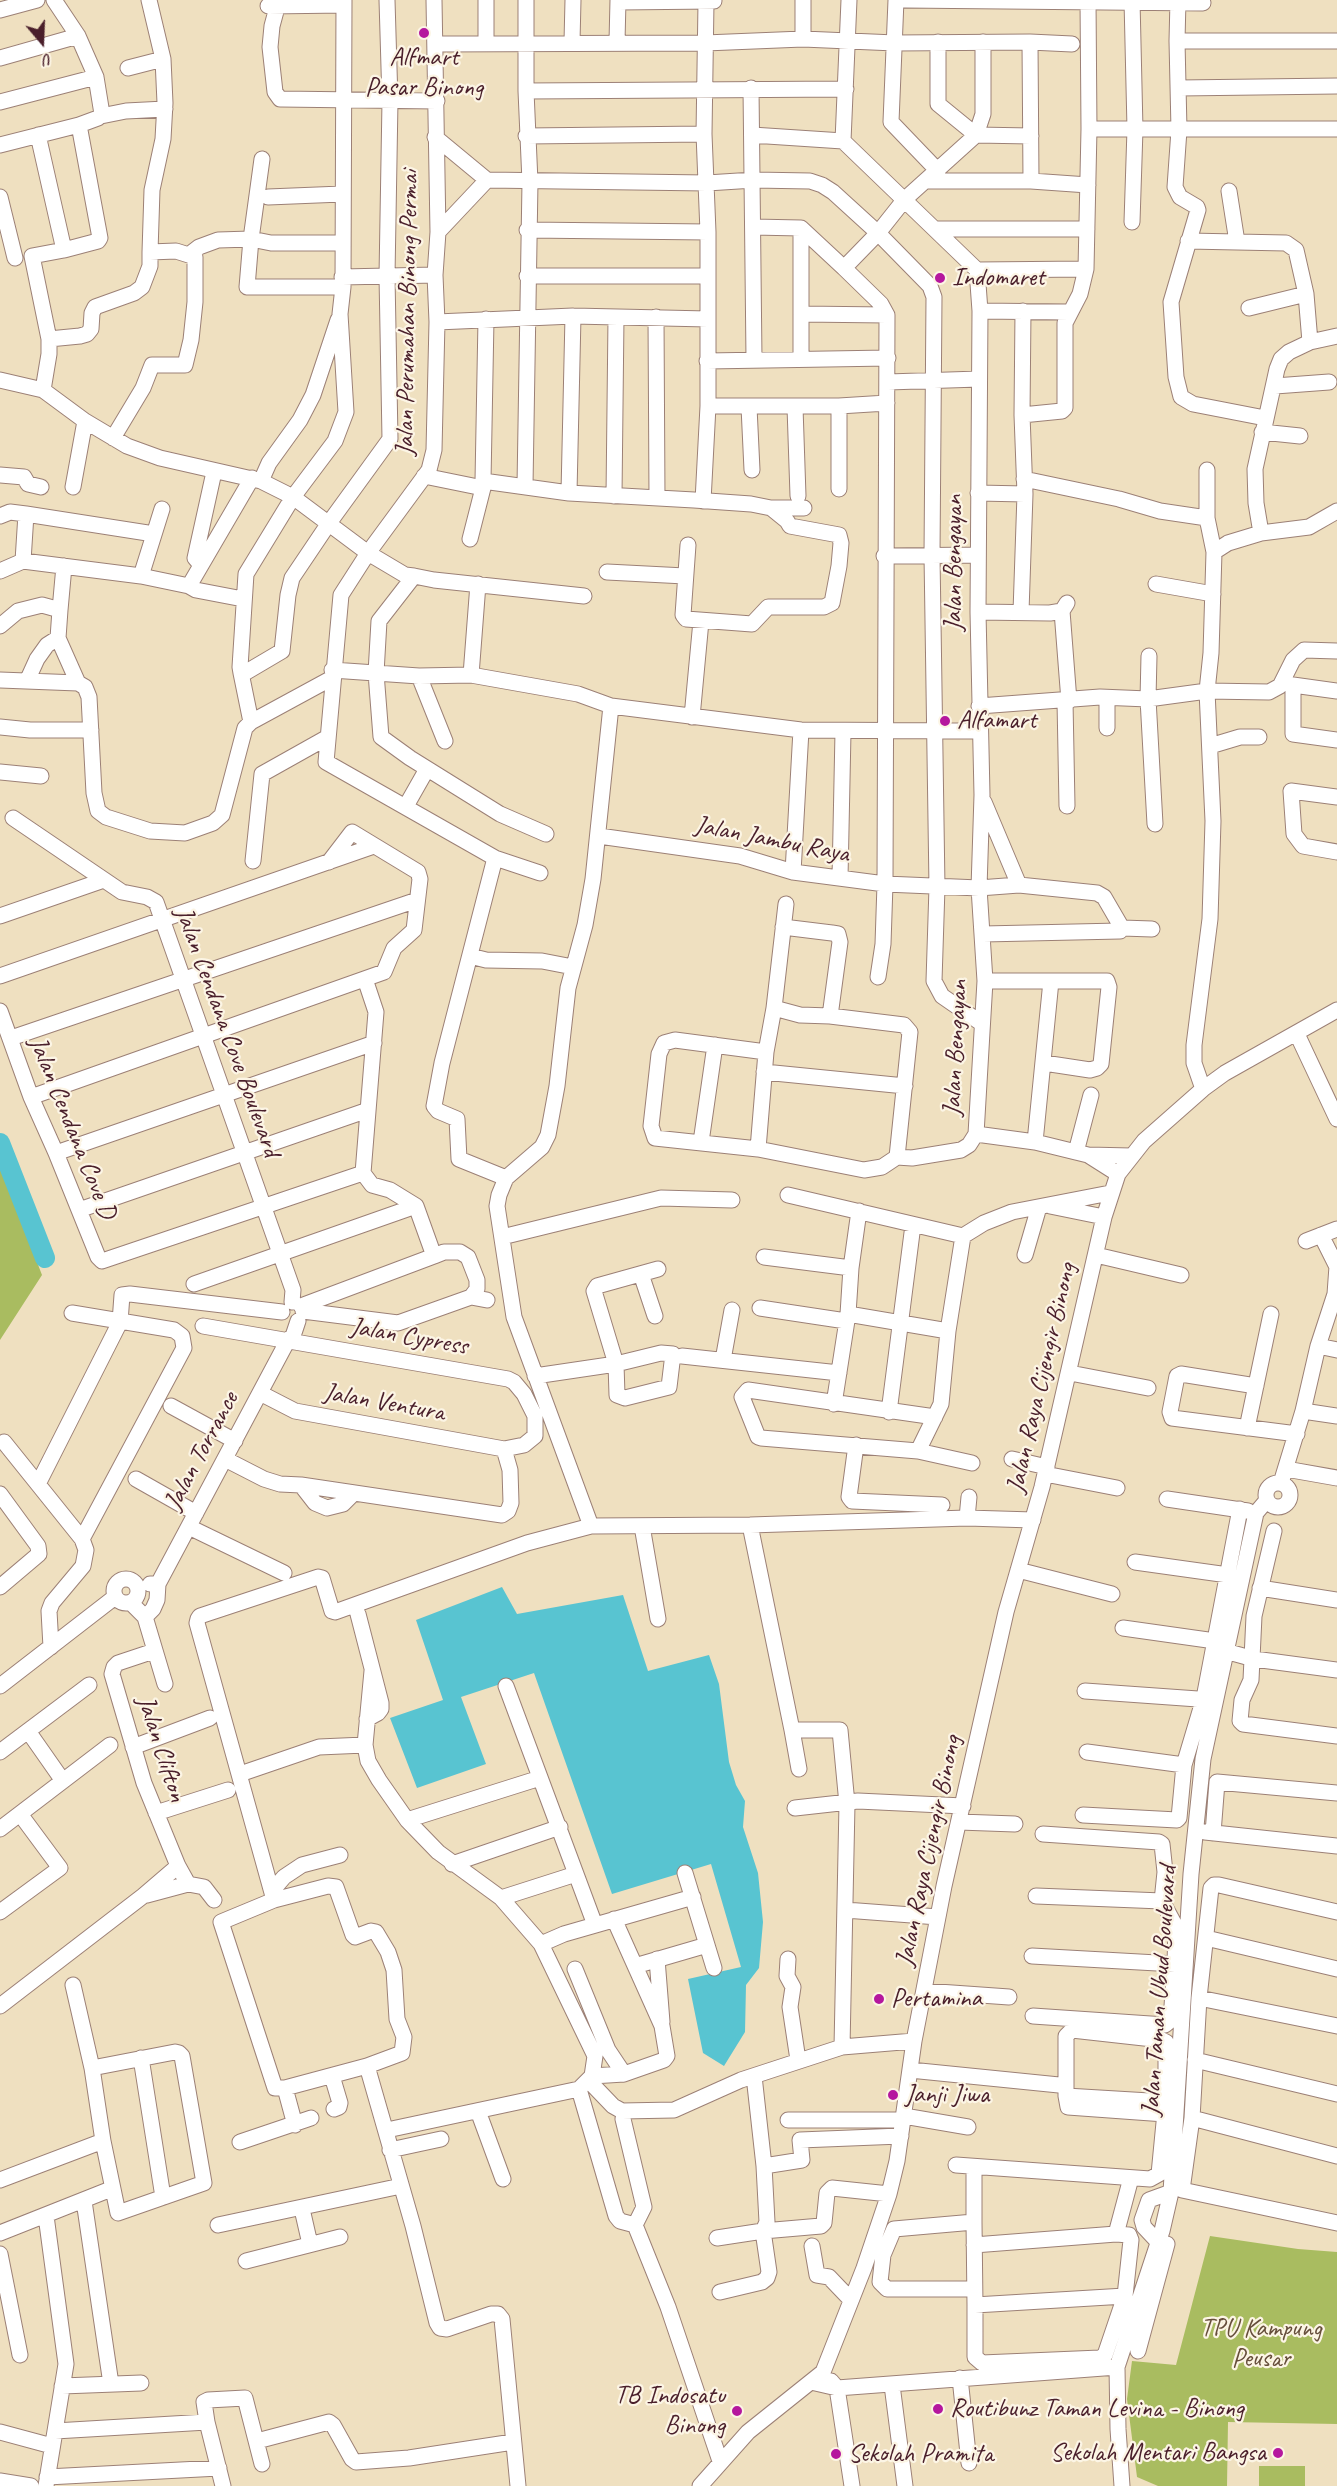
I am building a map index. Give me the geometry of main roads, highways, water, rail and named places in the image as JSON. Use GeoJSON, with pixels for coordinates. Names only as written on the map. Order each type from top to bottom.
{"type":"FeatureCollection","features":[{"type":"Feature","properties":{"kind":"water"},"geometry":{"type":"Polygon","coordinates":[[[502,1587],[517,1614],[623,1595],[648,1671],[709,1655],[719,1684],[729,1762],[736,1785],[745,1801],[743,1827],[758,1873],[763,1922],[759,1968],[746,1985],[745,2032],[724,2066],[703,2053],[688,1979],[741,1967],[711,1864],[612,1894],[534,1673],[461,1697],[486,1764],[417,1788],[390,1718],[443,1700],[416,1620],[502,1587]]]}},
{"type":"Feature","properties":{"kind":"waterway"},"geometry":{"type":"LineString","coordinates":[[0,1143],[45,1258]]}},
{"type":"Feature","properties":{"kind":"place","name":"Alfmart Pasar Binong"},"geometry":{"type":"Point","coordinates":[424,33]}},
{"type":"Feature","properties":{"kind":"place","name":"Indomaret"},"geometry":{"type":"Point","coordinates":[940,278]}},
{"type":"Feature","properties":{"kind":"place","name":"Alfamart"},"geometry":{"type":"Point","coordinates":[945,721]}},
{"type":"Feature","properties":{"kind":"place","name":"Pertamina"},"geometry":{"type":"Point","coordinates":[879,1999]}},
{"type":"Feature","properties":{"kind":"place","name":"Janji Jiwa"},"geometry":{"type":"Point","coordinates":[893,2095]}},
{"type":"Feature","properties":{"kind":"place","name":"Routibunz Taman Levina - Binong"},"geometry":{"type":"Point","coordinates":[938,2409]}},
{"type":"Feature","properties":{"kind":"place","name":"TB Indosatu Binong"},"geometry":{"type":"Point","coordinates":[737,2411]}},
{"type":"Feature","properties":{"kind":"place","name":"Sekolah Mentari Bangsa"},"geometry":{"type":"Point","coordinates":[1278,2453]}},
{"type":"Feature","properties":{"kind":"place","name":"Sekolah Pramita"},"geometry":{"type":"Point","coordinates":[836,2454]}},
{"type":"Feature","properties":{"kind":"park label","name":"TPU Kampung Peusar"},"geometry":{"type":"Point","coordinates":[1261,2344]}}]}
